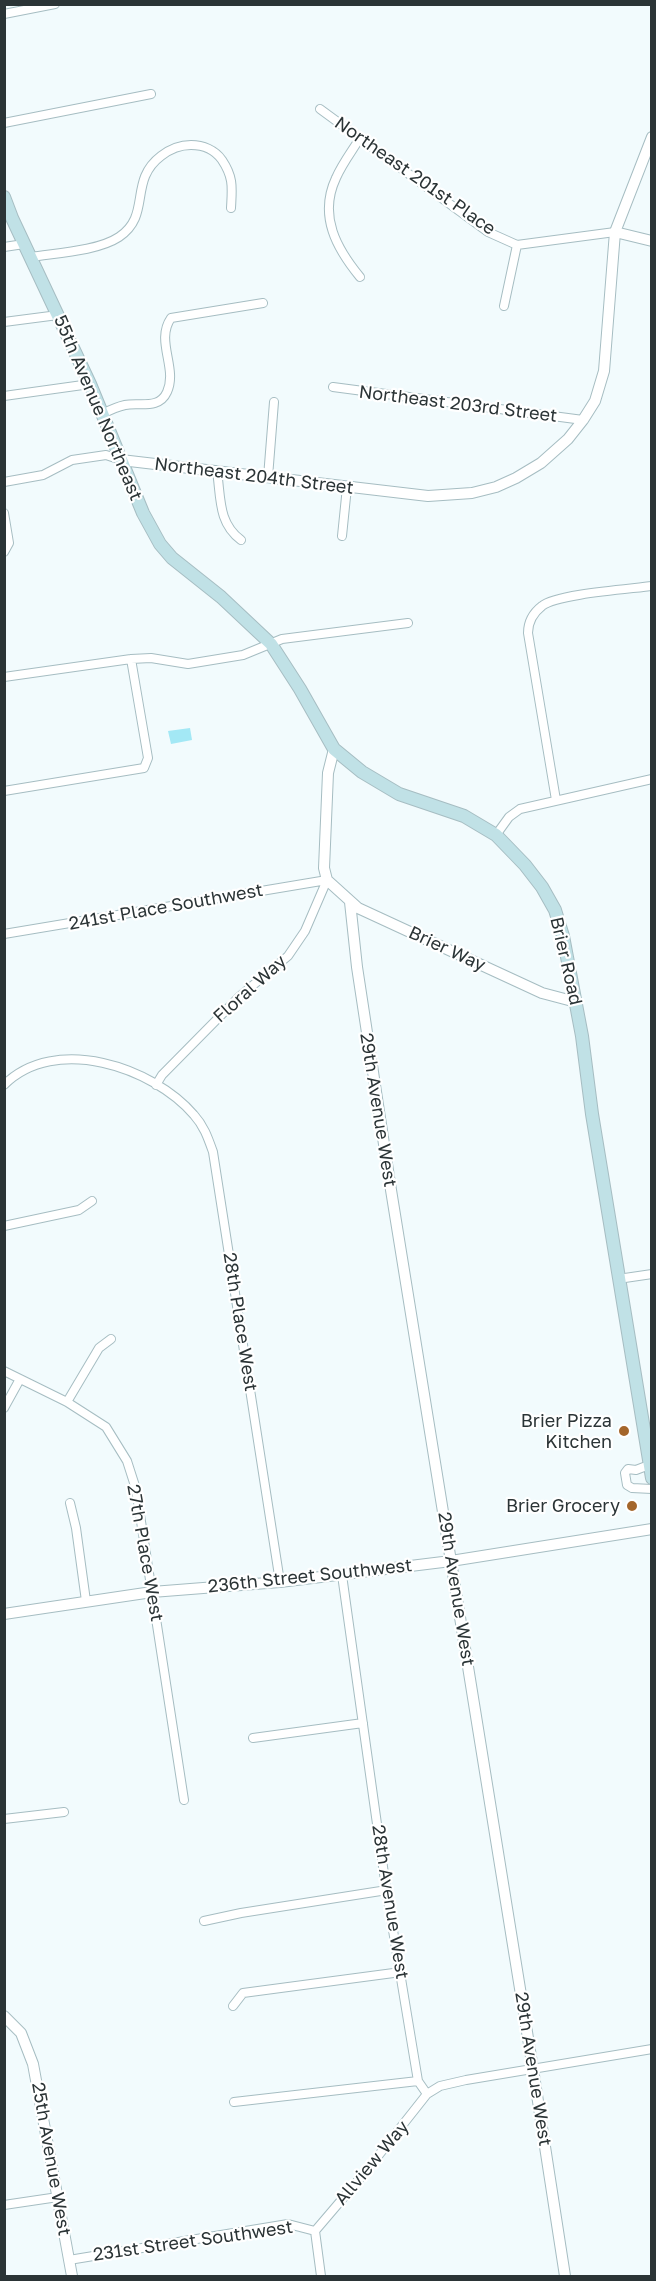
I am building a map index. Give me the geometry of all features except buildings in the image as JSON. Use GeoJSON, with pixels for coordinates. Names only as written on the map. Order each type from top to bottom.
{"type":"FeatureCollection","features":[{"type":"Feature","properties":{"kind":"main road","name":"55th Avenue Northeast"},"geometry":{"type":"LineString","coordinates":[[4,197],[90,384],[143,513],[160,544],[172,558],[221,597]]}},
{"type":"Feature","properties":{"kind":"main road","name":"Brier Road"},"geometry":{"type":"LineString","coordinates":[[221,597],[271,644],[334,749],[362,772],[399,794],[464,816],[496,835],[532,874],[555,910],[563,936],[576,1002],[651,1479]]}},
{"type":"Feature","properties":{"kind":"street"},"geometry":{"type":"LineString","coordinates":[[4,14],[55,4]]}},
{"type":"Feature","properties":{"kind":"street"},"geometry":{"type":"LineString","coordinates":[[4,123],[151,94]]}},
{"type":"Feature","properties":{"kind":"street","name":"Northeast 201st Place"},"geometry":{"type":"LineString","coordinates":[[320,109],[488,232],[517,245]]}},
{"type":"Feature","properties":{"kind":"street"},"geometry":{"type":"LineString","coordinates":[[360,138],[335,179],[330,198],[333,234],[341,253],[360,277]]}},
{"type":"Feature","properties":{"kind":"street","name":"Northeast 204th Street"},"geometry":{"type":"LineString","coordinates":[[4,482],[43,475],[72,460],[106,455],[121,460],[428,496],[472,493],[496,487],[516,478],[542,463],[568,439],[595,401],[604,371],[615,232],[651,138]]}},
{"type":"Feature","properties":{"kind":"street"},"geometry":{"type":"LineString","coordinates":[[31,257],[102,245],[117,239],[129,230],[136,218],[144,175],[150,165],[180,145],[205,147],[219,155],[232,180],[231,208]]}},
{"type":"Feature","properties":{"kind":"street"},"geometry":{"type":"LineString","coordinates":[[504,306],[517,245],[615,232],[651,241]]}},
{"type":"Feature","properties":{"kind":"street"},"geometry":{"type":"LineString","coordinates":[[4,247],[24,244]]}},
{"type":"Feature","properties":{"kind":"street"},"geometry":{"type":"LineString","coordinates":[[102,414],[128,404],[145,406],[165,397],[169,389],[168,359],[164,340],[166,326],[171,318],[263,303]]}},
{"type":"Feature","properties":{"kind":"street"},"geometry":{"type":"LineString","coordinates":[[4,322],[58,315]]}},
{"type":"Feature","properties":{"kind":"street"},"geometry":{"type":"LineString","coordinates":[[4,396],[90,384]]}},
{"type":"Feature","properties":{"kind":"street","name":"Northeast 203rd Street"},"geometry":{"type":"LineString","coordinates":[[333,387],[583,420]]}},
{"type":"Feature","properties":{"kind":"street"},"geometry":{"type":"LineString","coordinates":[[268,477],[274,402]]}},
{"type":"Feature","properties":{"kind":"street"},"geometry":{"type":"LineString","coordinates":[[217,471],[224,519],[230,532],[241,540]]}},
{"type":"Feature","properties":{"kind":"street"},"geometry":{"type":"LineString","coordinates":[[342,536],[347,487]]}},
{"type":"Feature","properties":{"kind":"street"},"geometry":{"type":"LineString","coordinates":[[4,513],[9,543],[5,552]]}},
{"type":"Feature","properties":{"kind":"street"},"geometry":{"type":"LineString","coordinates":[[556,800],[528,625],[532,616],[542,606],[558,598],[651,586]]}},
{"type":"Feature","properties":{"kind":"street"},"geometry":{"type":"LineString","coordinates":[[4,677],[131,659],[151,658],[188,664],[243,655],[282,639],[408,623]]}},
{"type":"Feature","properties":{"kind":"street"},"geometry":{"type":"LineString","coordinates":[[4,791],[144,768],[148,758],[131,659]]}},
{"type":"Feature","properties":{"kind":"street"},"geometry":{"type":"LineString","coordinates":[[327,880],[324,868],[328,773],[334,749]]}},
{"type":"Feature","properties":{"kind":"street"},"geometry":{"type":"LineString","coordinates":[[496,835],[509,817],[520,809],[651,779]]}},
{"type":"Feature","properties":{"kind":"street","name":"Brier Way"},"geometry":{"type":"LineString","coordinates":[[327,880],[358,908],[542,993],[576,1002]]}},
{"type":"Feature","properties":{"kind":"street","name":"241st Place Southwest"},"geometry":{"type":"LineString","coordinates":[[4,934],[327,880]]}},
{"type":"Feature","properties":{"kind":"street","name":"Floral Way"},"geometry":{"type":"LineString","coordinates":[[156,1085],[162,1075],[226,1009],[288,956],[304,931],[327,880]]}},
{"type":"Feature","properties":{"kind":"street","name":"29th Avenue West"},"geometry":{"type":"LineString","coordinates":[[350,902],[357,967],[391,1190],[534,2069],[565,2277]]}},
{"type":"Feature","properties":{"kind":"street"},"geometry":{"type":"LineString","coordinates":[[4,1085],[14,1075],[40,1064],[93,1059],[156,1085]]}},
{"type":"Feature","properties":{"kind":"street","name":"28th Place West"},"geometry":{"type":"LineString","coordinates":[[156,1085],[196,1117],[206,1131],[213,1152],[280,1582]]}},
{"type":"Feature","properties":{"kind":"street"},"geometry":{"type":"LineString","coordinates":[[4,1226],[79,1210],[92,1201]]}},
{"type":"Feature","properties":{"kind":"street"},"geometry":{"type":"LineString","coordinates":[[618,1279],[651,1274]]}},
{"type":"Feature","properties":{"kind":"street"},"geometry":{"type":"LineString","coordinates":[[67,1402],[99,1348],[111,1339]]}},
{"type":"Feature","properties":{"kind":"street","name":"27th Place West"},"geometry":{"type":"LineString","coordinates":[[4,1371],[67,1402],[106,1427],[127,1461],[136,1489],[184,1800]]}},
{"type":"Feature","properties":{"kind":"street"},"geometry":{"type":"LineString","coordinates":[[4,1408],[20,1379]]}},
{"type":"Feature","properties":{"kind":"street"},"geometry":{"type":"LineString","coordinates":[[649,1466],[636,1470],[628,1469],[625,1473],[627,1485],[632,1488],[651,1489]]}},
{"type":"Feature","properties":{"kind":"street"},"geometry":{"type":"LineString","coordinates":[[70,1503],[86,1601]]}},
{"type":"Feature","properties":{"kind":"street","name":"236th Street Southwest"},"geometry":{"type":"LineString","coordinates":[[4,1614],[152,1592],[280,1582],[451,1561],[651,1529]]}},
{"type":"Feature","properties":{"kind":"street","name":"28th Avenue West"},"geometry":{"type":"LineString","coordinates":[[342,1575],[387,1890],[418,2081]]}},
{"type":"Feature","properties":{"kind":"street"},"geometry":{"type":"LineString","coordinates":[[253,1738],[363,1723]]}},
{"type":"Feature","properties":{"kind":"street"},"geometry":{"type":"LineString","coordinates":[[4,1819],[64,1812]]}},
{"type":"Feature","properties":{"kind":"street"},"geometry":{"type":"LineString","coordinates":[[204,1921],[387,1890]]}},
{"type":"Feature","properties":{"kind":"street"},"geometry":{"type":"LineString","coordinates":[[233,2006],[243,1993],[401,1972]]}},
{"type":"Feature","properties":{"kind":"street","name":"25th Avenue West"},"geometry":{"type":"LineString","coordinates":[[4,2016],[21,2033],[33,2064],[72,2277]]}},
{"type":"Feature","properties":{"kind":"street"},"geometry":{"type":"LineString","coordinates":[[234,2102],[418,2081],[427,2094],[440,2086],[449,2084],[651,2049]]}},
{"type":"Feature","properties":{"kind":"street","name":"Allview Way"},"geometry":{"type":"LineString","coordinates":[[315,2230],[367,2170],[427,2094]]}},
{"type":"Feature","properties":{"kind":"street"},"geometry":{"type":"LineString","coordinates":[[4,2205],[58,2197]]}},
{"type":"Feature","properties":{"kind":"street","name":"231st Street Southwest"},"geometry":{"type":"LineString","coordinates":[[69,2260],[288,2224],[315,2230]]}},
{"type":"Feature","properties":{"kind":"street"},"geometry":{"type":"LineString","coordinates":[[315,2230],[321,2277]]}},
{"type":"Feature","properties":{"kind":"shaded area"},"geometry":{"type":"Polygon","coordinates":[[[190,728],[192,740],[171,744],[168,731],[190,728]]]}},
{"type":"Feature","properties":{"kind":"place","name":"Brier Pizza Kitchen"},"geometry":{"type":"Point","coordinates":[624,1431]}},
{"type":"Feature","properties":{"kind":"place","name":"Brier Grocery"},"geometry":{"type":"Point","coordinates":[632,1506]}}]}
